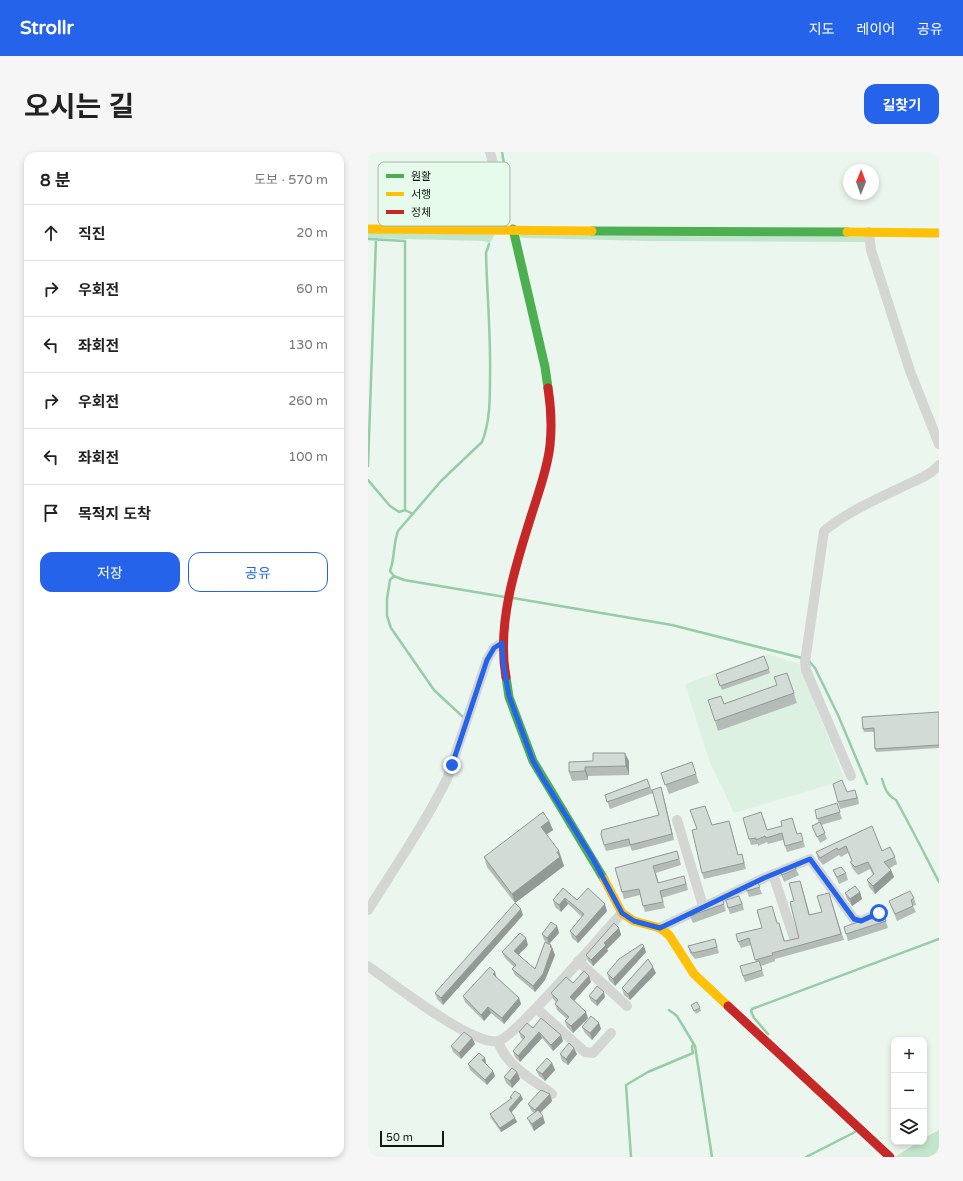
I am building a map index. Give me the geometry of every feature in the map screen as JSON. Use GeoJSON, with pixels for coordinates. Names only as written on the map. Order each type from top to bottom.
{"type":"FeatureCollection","features":[{"type":"Feature","properties":{"kind":"street"},"geometry":{"type":"LineString","coordinates":[[490,152],[493,162]]}},
{"type":"Feature","properties":{"kind":"street"},"geometry":{"type":"LineString","coordinates":[[368,228],[939,233]]}},
{"type":"Feature","properties":{"kind":"street"},"geometry":{"type":"LineString","coordinates":[[513,229],[544,367],[552,416],[550,447],[541,484],[515,568],[502,643],[503,662],[509,696],[533,761],[593,859],[622,913],[634,921],[660,928],[669,935],[694,974],[890,1157]]}},
{"type":"Feature","properties":{"kind":"street"},"geometry":{"type":"LineString","coordinates":[[869,232],[870,250],[910,371],[939,444]]}},
{"type":"Feature","properties":{"kind":"street"},"geometry":{"type":"LineString","coordinates":[[851,776],[806,670],[806,659],[824,531],[844,516],[910,483],[939,465]]}},
{"type":"Feature","properties":{"kind":"street"},"geometry":{"type":"LineString","coordinates":[[368,910],[426,819],[438,796],[452,765],[487,660],[494,648],[502,643]]}},
{"type":"Feature","properties":{"kind":"street"},"geometry":{"type":"LineString","coordinates":[[677,820],[703,906]]}},
{"type":"Feature","properties":{"kind":"street"},"geometry":{"type":"LineString","coordinates":[[660,928],[703,906],[810,859],[854,919],[861,921],[879,913]]}},
{"type":"Feature","properties":{"kind":"street"},"geometry":{"type":"LineString","coordinates":[[773,874],[794,938]]}},
{"type":"Feature","properties":{"kind":"street"},"geometry":{"type":"LineString","coordinates":[[368,966],[461,1030],[490,1041],[498,1041],[509,1035],[536,1008],[622,913]]}},
{"type":"Feature","properties":{"kind":"street"},"geometry":{"type":"LineString","coordinates":[[578,961],[627,1006]]}},
{"type":"Feature","properties":{"kind":"street"},"geometry":{"type":"LineString","coordinates":[[536,1008],[585,1052],[593,1053],[611,1033]]}},
{"type":"Feature","properties":{"kind":"street"},"geometry":{"type":"LineString","coordinates":[[498,1041],[501,1050],[510,1062],[552,1094]]}},
{"type":"Feature","properties":{"kind":"shaded area"},"geometry":{"type":"Polygon","coordinates":[[[768,654],[799,664],[845,780],[734,813],[709,760],[685,684],[768,654]]]}},
{"type":"Feature","properties":{"kind":"green space"},"geometry":{"type":"Polygon","coordinates":[[[368,233],[495,234],[490,243],[483,241],[368,238],[368,233]]]}},
{"type":"Feature","properties":{"kind":"green space"},"geometry":{"type":"Polygon","coordinates":[[[520,235],[866,237],[865,242],[648,241],[526,238],[519,237],[520,235]]]}},
{"type":"Feature","properties":{"kind":"green space"},"geometry":{"type":"Polygon","coordinates":[[[939,1130],[939,1152],[929,1157],[895,1157],[913,1145],[927,1145],[927,1136],[939,1130]]]}},
{"type":"Feature","properties":{"kind":"building"},"geometry":{"type":"Polygon","coordinates":[[[764,656],[769,669],[720,686],[716,674],[764,656]]]}},
{"type":"Feature","properties":{"kind":"building"},"geometry":{"type":"Polygon","coordinates":[[[787,673],[794,693],[715,721],[708,700],[721,696],[724,704],[777,685],[774,677],[787,673]]]}},
{"type":"Feature","properties":{"kind":"building"},"geometry":{"type":"Polygon","coordinates":[[[939,712],[939,745],[875,749],[874,728],[863,729],[862,717],[939,712]]]}},
{"type":"Feature","properties":{"kind":"building"},"geometry":{"type":"Polygon","coordinates":[[[593,753],[625,753],[626,766],[585,767],[585,771],[569,772],[569,762],[593,761],[593,753]]]}},
{"type":"Feature","properties":{"kind":"building"},"geometry":{"type":"Polygon","coordinates":[[[692,762],[696,774],[665,785],[661,773],[692,762]]]}},
{"type":"Feature","properties":{"kind":"building"},"geometry":{"type":"Polygon","coordinates":[[[647,779],[650,787],[607,802],[605,795],[647,779]]]}},
{"type":"Feature","properties":{"kind":"building"},"geometry":{"type":"Polygon","coordinates":[[[842,780],[847,792],[855,790],[857,798],[838,802],[833,784],[842,780]]]}},
{"type":"Feature","properties":{"kind":"building"},"geometry":{"type":"Polygon","coordinates":[[[661,787],[672,834],[630,845],[629,839],[604,845],[601,834],[602,830],[659,815],[652,790],[661,787]]]}},
{"type":"Feature","properties":{"kind":"building"},"geometry":{"type":"Polygon","coordinates":[[[837,803],[840,812],[817,819],[815,810],[837,803]]]}},
{"type":"Feature","properties":{"kind":"building"},"geometry":{"type":"Polygon","coordinates":[[[705,806],[712,825],[729,821],[738,855],[742,854],[744,863],[702,873],[692,830],[697,829],[690,810],[705,806]]]}},
{"type":"Feature","properties":{"kind":"building"},"geometry":{"type":"Polygon","coordinates":[[[543,812],[549,821],[541,827],[559,851],[557,852],[560,857],[512,894],[484,857],[543,812]]]}},
{"type":"Feature","properties":{"kind":"building"},"geometry":{"type":"Polygon","coordinates":[[[761,812],[767,830],[782,826],[781,821],[792,818],[797,834],[801,833],[803,841],[785,846],[782,833],[766,838],[765,836],[756,840],[756,838],[749,839],[743,818],[761,812]]]}},
{"type":"Feature","properties":{"kind":"building"},"geometry":{"type":"Polygon","coordinates":[[[820,822],[825,833],[817,837],[812,826],[820,822]]]}},
{"type":"Feature","properties":{"kind":"building"},"geometry":{"type":"Polygon","coordinates":[[[872,826],[882,851],[890,847],[895,857],[884,862],[891,870],[873,886],[867,880],[874,874],[868,862],[855,867],[850,862],[852,861],[846,846],[838,850],[837,848],[820,858],[816,852],[872,826]]]}},
{"type":"Feature","properties":{"kind":"building"},"geometry":{"type":"Polygon","coordinates":[[[677,851],[679,859],[653,866],[658,883],[684,876],[686,884],[660,891],[663,902],[643,906],[639,889],[622,892],[615,868],[677,851]]]}},
{"type":"Feature","properties":{"kind":"building"},"geometry":{"type":"Polygon","coordinates":[[[795,865],[796,869],[782,875],[780,871],[795,865]]]}},
{"type":"Feature","properties":{"kind":"building"},"geometry":{"type":"Polygon","coordinates":[[[841,867],[846,873],[837,877],[833,870],[841,867]]]}},
{"type":"Feature","properties":{"kind":"building"},"geometry":{"type":"Polygon","coordinates":[[[757,881],[760,887],[747,891],[746,886],[757,881]]]}},
{"type":"Feature","properties":{"kind":"building"},"geometry":{"type":"Polygon","coordinates":[[[800,881],[809,915],[822,912],[817,896],[829,893],[841,934],[772,953],[773,955],[755,960],[749,938],[738,942],[736,934],[762,928],[757,910],[772,906],[784,941],[799,938],[790,902],[794,901],[789,883],[800,881]]]}},
{"type":"Feature","properties":{"kind":"building"},"geometry":{"type":"Polygon","coordinates":[[[855,886],[860,892],[850,899],[845,893],[855,886]]]}},
{"type":"Feature","properties":{"kind":"building"},"geometry":{"type":"Polygon","coordinates":[[[563,888],[577,900],[588,888],[605,904],[576,937],[570,931],[584,914],[565,898],[559,905],[553,900],[563,888]]]}},
{"type":"Feature","properties":{"kind":"building"},"geometry":{"type":"Polygon","coordinates":[[[910,891],[914,898],[911,900],[913,906],[895,914],[889,901],[910,891]]]}},
{"type":"Feature","properties":{"kind":"building"},"geometry":{"type":"Polygon","coordinates":[[[739,896],[742,904],[728,908],[726,900],[739,896]]]}},
{"type":"Feature","properties":{"kind":"building"},"geometry":{"type":"Polygon","coordinates":[[[722,898],[724,904],[690,916],[689,914],[722,898]]]}},
{"type":"Feature","properties":{"kind":"building"},"geometry":{"type":"Polygon","coordinates":[[[515,903],[521,909],[441,998],[435,993],[515,903]]]}},
{"type":"Feature","properties":{"kind":"building"},"geometry":{"type":"Polygon","coordinates":[[[883,913],[886,921],[846,934],[844,927],[883,913]]]}},
{"type":"Feature","properties":{"kind":"building"},"geometry":{"type":"Polygon","coordinates":[[[551,922],[557,926],[547,938],[542,934],[551,922]]]}},
{"type":"Feature","properties":{"kind":"building"},"geometry":{"type":"Polygon","coordinates":[[[614,923],[619,928],[604,943],[606,945],[591,960],[586,955],[614,923]]]}},
{"type":"Feature","properties":{"kind":"building"},"geometry":{"type":"Polygon","coordinates":[[[520,933],[526,938],[514,951],[535,969],[545,942],[551,945],[550,947],[552,948],[543,974],[533,986],[512,969],[516,965],[502,952],[520,933]]]}},
{"type":"Feature","properties":{"kind":"building"},"geometry":{"type":"Polygon","coordinates":[[[715,939],[717,947],[706,950],[692,953],[688,946],[715,939]]]}},
{"type":"Feature","properties":{"kind":"building"},"geometry":{"type":"Polygon","coordinates":[[[642,944],[644,946],[613,979],[607,973],[619,959],[642,944]]]}},
{"type":"Feature","properties":{"kind":"building"},"geometry":{"type":"Polygon","coordinates":[[[648,959],[653,967],[628,994],[622,988],[648,959]]]}},
{"type":"Feature","properties":{"kind":"building"},"geometry":{"type":"Polygon","coordinates":[[[759,961],[762,970],[743,976],[740,966],[759,961]]]}},
{"type":"Feature","properties":{"kind":"building"},"geometry":{"type":"Polygon","coordinates":[[[490,967],[495,972],[493,974],[519,998],[502,1018],[488,1007],[481,1015],[463,996],[490,967]]]}},
{"type":"Feature","properties":{"kind":"building"},"geometry":{"type":"Polygon","coordinates":[[[584,971],[589,976],[570,997],[586,1012],[571,1026],[565,1021],[569,1017],[555,1004],[558,1000],[551,993],[566,977],[573,983],[584,971]]]}},
{"type":"Feature","properties":{"kind":"building"},"geometry":{"type":"Polygon","coordinates":[[[597,986],[604,992],[596,1001],[589,996],[597,986]]]}},
{"type":"Feature","properties":{"kind":"building"},"geometry":{"type":"Polygon","coordinates":[[[697,1002],[700,1008],[694,1011],[691,1005],[697,1002]]]}},
{"type":"Feature","properties":{"kind":"building"},"geometry":{"type":"Polygon","coordinates":[[[591,1016],[599,1023],[590,1033],[582,1027],[591,1016]]]}},
{"type":"Feature","properties":{"kind":"building"},"geometry":{"type":"Polygon","coordinates":[[[541,1018],[561,1035],[551,1045],[539,1032],[518,1056],[513,1051],[525,1037],[519,1032],[527,1023],[533,1028],[541,1018]]]}},
{"type":"Feature","properties":{"kind":"building"},"geometry":{"type":"Polygon","coordinates":[[[464,1032],[472,1038],[459,1053],[451,1046],[464,1032]]]}},
{"type":"Feature","properties":{"kind":"building"},"geometry":{"type":"Polygon","coordinates":[[[569,1043],[574,1048],[566,1059],[560,1054],[569,1043]]]}},
{"type":"Feature","properties":{"kind":"building"},"geometry":{"type":"Polygon","coordinates":[[[479,1053],[485,1058],[482,1060],[493,1071],[485,1080],[468,1064],[479,1053]]]}},
{"type":"Feature","properties":{"kind":"building"},"geometry":{"type":"Polygon","coordinates":[[[547,1058],[552,1063],[542,1074],[536,1070],[547,1058]]]}},
{"type":"Feature","properties":{"kind":"building"},"geometry":{"type":"Polygon","coordinates":[[[512,1068],[517,1072],[510,1081],[504,1077],[512,1068]]]}},
{"type":"Feature","properties":{"kind":"building"},"geometry":{"type":"Polygon","coordinates":[[[541,1090],[550,1094],[535,1110],[528,1104],[541,1090]]]}},
{"type":"Feature","properties":{"kind":"building"},"geometry":{"type":"Polygon","coordinates":[[[515,1091],[521,1095],[509,1109],[515,1118],[500,1128],[490,1114],[512,1098],[510,1097],[515,1091]]]}},
{"type":"Feature","properties":{"kind":"building"},"geometry":{"type":"Polygon","coordinates":[[[538,1110],[543,1116],[532,1124],[527,1118],[538,1110]]]}},
{"type":"Feature","properties":{"kind":"waterway"},"geometry":{"type":"LineString","coordinates":[[502,152],[504,162]]}},
{"type":"Feature","properties":{"kind":"waterway"},"geometry":{"type":"LineString","coordinates":[[368,239],[405,241],[405,510]]}},
{"type":"Feature","properties":{"kind":"waterway"},"geometry":{"type":"LineString","coordinates":[[368,466],[376,239]]}},
{"type":"Feature","properties":{"kind":"waterway"},"geometry":{"type":"LineString","coordinates":[[489,244],[486,253],[490,347],[490,394],[485,434],[482,442],[441,481],[398,531],[390,571],[394,576],[404,580],[505,597]]}},
{"type":"Feature","properties":{"kind":"waterway"},"geometry":{"type":"LineString","coordinates":[[368,480],[390,506],[399,512],[405,510],[413,514]]}},
{"type":"Feature","properties":{"kind":"waterway"},"geometry":{"type":"LineString","coordinates":[[394,576],[390,580],[387,599],[387,616],[391,628],[434,690],[463,717]]}},
{"type":"Feature","properties":{"kind":"waterway"},"geometry":{"type":"LineString","coordinates":[[513,598],[672,625],[802,658]]}},
{"type":"Feature","properties":{"kind":"waterway"},"geometry":{"type":"LineString","coordinates":[[809,661],[815,668],[838,715],[867,784]]}},
{"type":"Feature","properties":{"kind":"waterway"},"geometry":{"type":"LineString","coordinates":[[882,779],[890,796],[896,800],[939,882]]}},
{"type":"Feature","properties":{"kind":"waterway"},"geometry":{"type":"LineString","coordinates":[[768,1034],[754,1018],[751,1011],[752,1009],[939,939]]}},
{"type":"Feature","properties":{"kind":"waterway"},"geometry":{"type":"LineString","coordinates":[[669,1010],[677,1016],[695,1046],[712,1157]]}},
{"type":"Feature","properties":{"kind":"waterway"},"geometry":{"type":"LineString","coordinates":[[631,1157],[626,1085],[648,1072],[693,1053],[693,1044]]}},
{"type":"Feature","properties":{"kind":"waterway"},"geometry":{"type":"LineString","coordinates":[[806,1157],[855,1132]]}},
{"type":"Feature","properties":{"kind":"traffic: fast"},"geometry":{"type":"LineString","coordinates":[[513,229],[545,367],[548,388]]}},
{"type":"Feature","properties":{"kind":"traffic: fast"},"geometry":{"type":"LineString","coordinates":[[592,231],[847,232]]}},
{"type":"Feature","properties":{"kind":"traffic: fast"},"geometry":{"type":"LineString","coordinates":[[506,677],[509,697],[533,761],[604,879]]}},
{"type":"Feature","properties":{"kind":"traffic: slow"},"geometry":{"type":"LineString","coordinates":[[368,229],[592,231]]}},
{"type":"Feature","properties":{"kind":"traffic: slow"},"geometry":{"type":"LineString","coordinates":[[847,232],[939,233]]}},
{"type":"Feature","properties":{"kind":"traffic: slow"},"geometry":{"type":"LineString","coordinates":[[604,879],[622,913],[634,921],[660,928],[669,935],[694,974],[728,1006]]}},
{"type":"Feature","properties":{"kind":"traffic: jam"},"geometry":{"type":"LineString","coordinates":[[506,677],[504,635],[510,592],[521,549],[548,461],[551,438],[548,388]]}},
{"type":"Feature","properties":{"kind":"traffic: jam"},"geometry":{"type":"LineString","coordinates":[[728,1006],[890,1157]]}},
{"type":"Feature","properties":{"kind":"route"},"geometry":{"type":"LineString","coordinates":[[452,765],[487,660],[494,648],[502,643],[503,662],[509,696],[518,724],[533,761],[593,859],[622,913],[634,921],[660,928],[703,906],[810,859],[854,919],[861,921],[879,913]]}}]}
